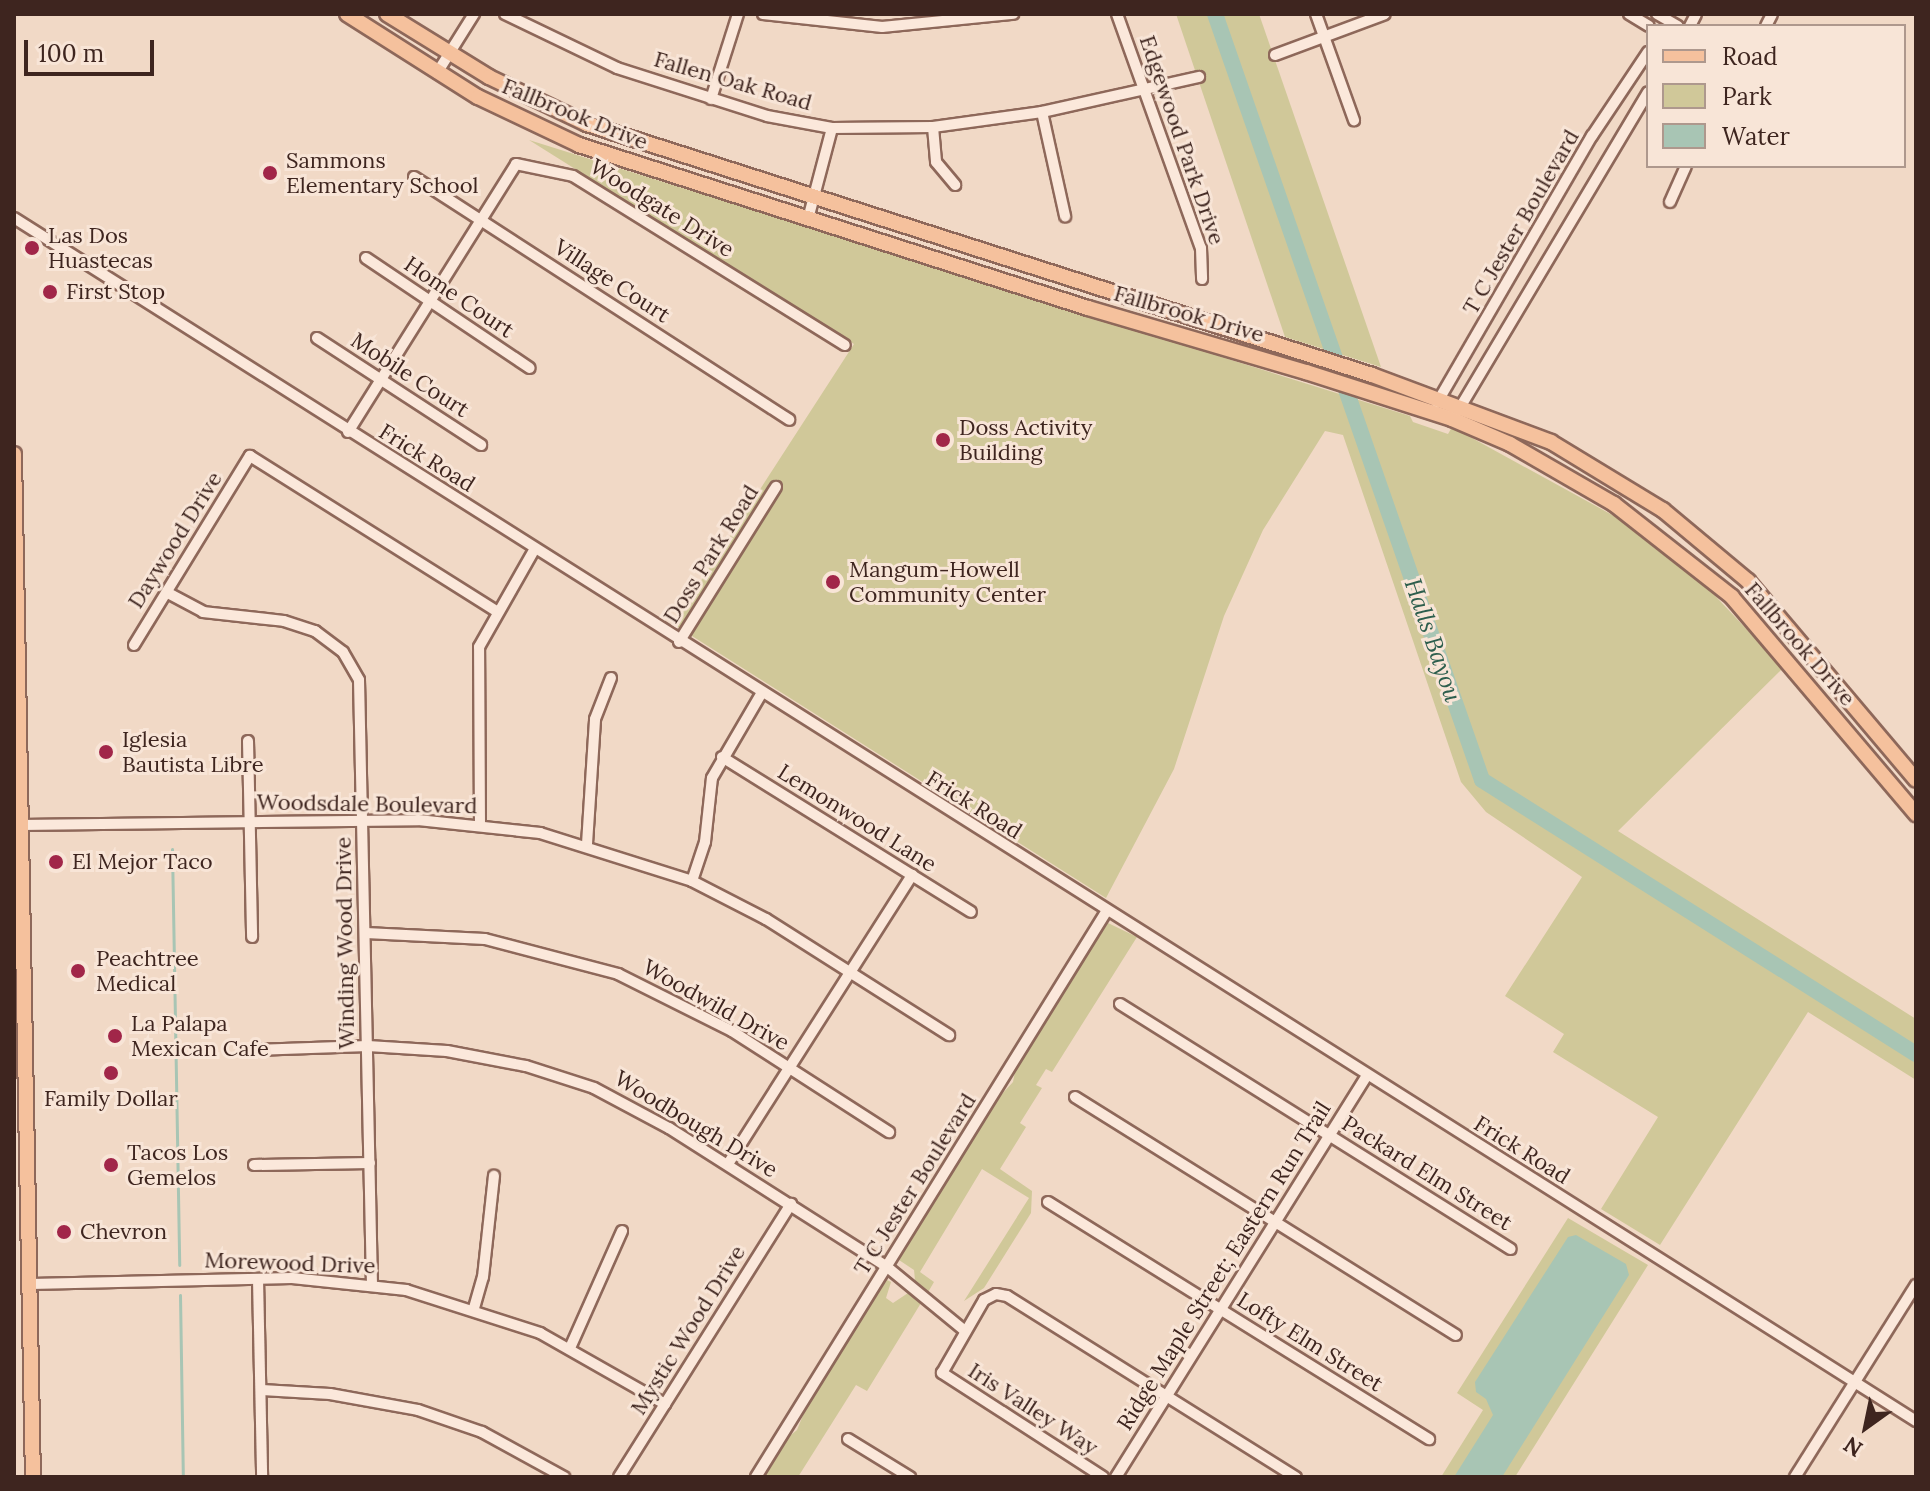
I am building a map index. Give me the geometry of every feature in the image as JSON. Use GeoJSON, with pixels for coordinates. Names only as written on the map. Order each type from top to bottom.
{"type":"FeatureCollection","features":[{"type":"Feature","properties":{"kind":"main road","name":"Fallbrook Drive"},"geometry":{"type":"LineString","coordinates":[[347,14],[437,73],[506,112],[618,158],[1452,419],[1581,484],[1691,561],[1768,634],[1916,814]]}},
{"type":"Feature","properties":{"kind":"main road","name":"Fallbrook Drive"},"geometry":{"type":"LineString","coordinates":[[387,14],[448,54],[516,92],[625,137],[1372,375],[1462,406],[1592,464],[1705,543],[1785,619],[1916,780]]}},
{"type":"Feature","properties":{"kind":"main road"},"geometry":{"type":"LineString","coordinates":[[618,158],[625,137]]}},
{"type":"Feature","properties":{"kind":"main road"},"geometry":{"type":"LineString","coordinates":[[998,279],[1005,258]]}},
{"type":"Feature","properties":{"kind":"main road"},"geometry":{"type":"LineString","coordinates":[[1184,334],[1189,316]]}},
{"type":"Feature","properties":{"kind":"main road"},"geometry":{"type":"LineString","coordinates":[[14,454],[21,825],[20,1000],[31,1284],[33,1477]]}},
{"type":"Feature","properties":{"kind":"street"},"geometry":{"type":"LineString","coordinates":[[437,73],[474,14]]}},
{"type":"Feature","properties":{"kind":"street","name":"Fallen Oak Road"},"geometry":{"type":"LineString","coordinates":[[505,14],[592,58],[711,99],[832,128],[933,127],[1042,112],[1199,77]]}},
{"type":"Feature","properties":{"kind":"street"},"geometry":{"type":"LineString","coordinates":[[711,99],[738,14]]}},
{"type":"Feature","properties":{"kind":"street"},"geometry":{"type":"LineString","coordinates":[[763,14],[882,27],[1013,14]]}},
{"type":"Feature","properties":{"kind":"street","name":"Edgewood Park Drive"},"geometry":{"type":"LineString","coordinates":[[1117,14],[1201,248],[1202,279]]}},
{"type":"Feature","properties":{"kind":"street"},"geometry":{"type":"LineString","coordinates":[[1316,14],[1354,120]]}},
{"type":"Feature","properties":{"kind":"street"},"geometry":{"type":"LineString","coordinates":[[1275,55],[1385,14]]}},
{"type":"Feature","properties":{"kind":"street"},"geometry":{"type":"LineString","coordinates":[[1657,14],[1671,22]]}},
{"type":"Feature","properties":{"kind":"street","name":"T C Jester Boulevard"},"geometry":{"type":"LineString","coordinates":[[1431,412],[1592,136],[1646,55]]}},
{"type":"Feature","properties":{"kind":"street","name":"T C Jester Boulevard"},"geometry":{"type":"LineString","coordinates":[[1452,419],[1611,146],[1646,95]]}},
{"type":"Feature","properties":{"kind":"street"},"geometry":{"type":"LineString","coordinates":[[1042,112],[1065,216]]}},
{"type":"Feature","properties":{"kind":"street"},"geometry":{"type":"LineString","coordinates":[[933,127],[936,162],[955,185]]}},
{"type":"Feature","properties":{"kind":"street"},"geometry":{"type":"LineString","coordinates":[[808,219],[832,128]]}},
{"type":"Feature","properties":{"kind":"street","name":"Woodgate Drive"},"geometry":{"type":"LineString","coordinates":[[348,432],[516,164],[573,176],[845,345]]}},
{"type":"Feature","properties":{"kind":"street"},"geometry":{"type":"LineString","coordinates":[[1670,202],[1685,168]]}},
{"type":"Feature","properties":{"kind":"street","name":"Village Court"},"geometry":{"type":"LineString","coordinates":[[414,177],[789,420]]}},
{"type":"Feature","properties":{"kind":"street","name":"Frick Road"},"geometry":{"type":"LineString","coordinates":[[14,218],[761,694],[1916,1421]]}},
{"type":"Feature","properties":{"kind":"street","name":"Home Court"},"geometry":{"type":"LineString","coordinates":[[366,258],[530,368]]}},
{"type":"Feature","properties":{"kind":"street","name":"Mobile Court"},"geometry":{"type":"LineString","coordinates":[[317,338],[481,445]]}},
{"type":"Feature","properties":{"kind":"street","name":"Daywood Drive"},"geometry":{"type":"LineString","coordinates":[[134,645],[250,456],[496,611]]}},
{"type":"Feature","properties":{"kind":"street","name":"Doss Park Road"},"geometry":{"type":"LineString","coordinates":[[679,642],[776,487]]}},
{"type":"Feature","properties":{"kind":"street"},"geometry":{"type":"LineString","coordinates":[[480,825],[479,647],[496,611],[534,550]]}},
{"type":"Feature","properties":{"kind":"street","name":"Winding Wood Drive"},"geometry":{"type":"LineString","coordinates":[[168,593],[203,612],[298,624],[343,652],[354,666],[362,698],[372,1284]]}},
{"type":"Feature","properties":{"kind":"street"},"geometry":{"type":"LineString","coordinates":[[587,844],[595,719],[611,678]]}},
{"type":"Feature","properties":{"kind":"street"},"geometry":{"type":"LineString","coordinates":[[692,881],[705,842],[712,778],[761,694]]}},
{"type":"Feature","properties":{"kind":"street"},"geometry":{"type":"LineString","coordinates":[[248,741],[252,937]]}},
{"type":"Feature","properties":{"kind":"street","name":"Lemonwood Lane"},"geometry":{"type":"LineString","coordinates":[[722,757],[971,912]]}},
{"type":"Feature","properties":{"kind":"street","name":"Woodsdale Boulevard"},"geometry":{"type":"LineString","coordinates":[[21,825],[362,820],[480,825],[587,844],[692,881],[852,972],[949,1035]]}},
{"type":"Feature","properties":{"kind":"street"},"geometry":{"type":"LineString","coordinates":[[728,1164],[912,875]]}},
{"type":"Feature","properties":{"kind":"street","name":"T C Jester Boulevard"},"geometry":{"type":"LineString","coordinates":[[756,1477],[1106,912]]}},
{"type":"Feature","properties":{"kind":"street","name":"Woodwild Drive"},"geometry":{"type":"LineString","coordinates":[[366,933],[485,939],[618,974],[705,1016],[889,1132]]}},
{"type":"Feature","properties":{"kind":"street","name":"Packard Elm Street"},"geometry":{"type":"LineString","coordinates":[[1120,1004],[1510,1249]]}},
{"type":"Feature","properties":{"kind":"street","name":"Woodbough Drive"},"geometry":{"type":"LineString","coordinates":[[252,1050],[368,1046],[484,1056],[559,1076],[634,1107],[728,1164],[886,1266],[965,1331]]}},
{"type":"Feature","properties":{"kind":"street","name":"Ridge Maple Street; Eastern Run Trail"},"geometry":{"type":"LineString","coordinates":[[1116,1477],[1367,1076]]}},
{"type":"Feature","properties":{"kind":"street"},"geometry":{"type":"LineString","coordinates":[[1075,1097],[1456,1335]]}},
{"type":"Feature","properties":{"kind":"street"},"geometry":{"type":"LineString","coordinates":[[254,1165],[370,1163]]}},
{"type":"Feature","properties":{"kind":"street"},"geometry":{"type":"LineString","coordinates":[[474,1308],[483,1277],[494,1176]]}},
{"type":"Feature","properties":{"kind":"street","name":"Lofty Elm Street"},"geometry":{"type":"LineString","coordinates":[[1048,1202],[1429,1439]]}},
{"type":"Feature","properties":{"kind":"street","name":"Mystic Wood Drive"},"geometry":{"type":"LineString","coordinates":[[619,1477],[791,1204]]}},
{"type":"Feature","properties":{"kind":"street"},"geometry":{"type":"LineString","coordinates":[[570,1348],[622,1231]]}},
{"type":"Feature","properties":{"kind":"street"},"geometry":{"type":"LineString","coordinates":[[258,1279],[262,1477]]}},
{"type":"Feature","properties":{"kind":"street","name":"Morewood Drive"},"geometry":{"type":"LineString","coordinates":[[31,1284],[258,1279],[372,1284],[474,1308],[570,1348],[665,1404]]}},
{"type":"Feature","properties":{"kind":"street"},"geometry":{"type":"LineString","coordinates":[[1795,1477],[1916,1285]]}},
{"type":"Feature","properties":{"kind":"street"},"geometry":{"type":"LineString","coordinates":[[965,1331],[984,1300],[996,1294],[1007,1296],[1296,1477]]}},
{"type":"Feature","properties":{"kind":"street","name":"Iris Valley Way"},"geometry":{"type":"LineString","coordinates":[[965,1331],[942,1373],[1103,1477]]}},
{"type":"Feature","properties":{"kind":"street"},"geometry":{"type":"LineString","coordinates":[[262,1390],[330,1394],[418,1410],[482,1432],[564,1477]]}},
{"type":"Feature","properties":{"kind":"street"},"geometry":{"type":"LineString","coordinates":[[848,1439],[910,1477]]}},
{"type":"Feature","properties":{"kind":"green space"},"geometry":{"type":"Polygon","coordinates":[[[1176,14],[1259,14],[1381,367],[1285,337],[1176,14]]]}},
{"type":"Feature","properties":{"kind":"green space"},"geometry":{"type":"Polygon","coordinates":[[[529,140],[1410,416],[1413,422],[1448,434],[1452,427],[1625,522],[1704,584],[1783,668],[1618,831],[1916,1019],[1916,1080],[1808,1012],[1660,1245],[1601,1209],[1658,1117],[1553,1052],[1564,1034],[1505,996],[1582,877],[1486,812],[1461,782],[1343,435],[1325,431],[1263,530],[1224,616],[1174,769],[1106,898],[673,624],[854,344],[529,140]]]}},
{"type":"Feature","properties":{"kind":"green space"},"geometry":{"type":"Polygon","coordinates":[[[1108,923],[1137,937],[1052,1072],[1046,1069],[1036,1085],[1042,1088],[1020,1123],[1026,1127],[1000,1169],[1032,1191],[1031,1213],[984,1288],[964,1301],[1029,1198],[982,1169],[920,1272],[934,1282],[927,1294],[915,1280],[914,1270],[899,1260],[902,1250],[990,1107],[1013,1082],[1016,1066],[1108,923]]]}},
{"type":"Feature","properties":{"kind":"green space"},"geometry":{"type":"Polygon","coordinates":[[[1568,1218],[1648,1265],[1515,1477],[1441,1477],[1483,1410],[1457,1393],[1568,1218]]]}},
{"type":"Feature","properties":{"kind":"green space"},"geometry":{"type":"Polygon","coordinates":[[[887,1280],[891,1282],[886,1298],[893,1303],[908,1293],[921,1303],[867,1391],[856,1385],[798,1477],[761,1477],[782,1442],[797,1430],[810,1398],[887,1280]]]}},
{"type":"Feature","properties":{"kind":"water"},"geometry":{"type":"Polygon","coordinates":[[[1576,1235],[1626,1264],[1629,1275],[1502,1477],[1454,1477],[1493,1415],[1486,1399],[1476,1392],[1475,1382],[1568,1237],[1576,1235]]]}},
{"type":"Feature","properties":{"kind":"waterway","name":"Halls Bayou"},"geometry":{"type":"LineString","coordinates":[[1215,14],[1482,780],[1916,1054]]}},
{"type":"Feature","properties":{"kind":"waterway"},"geometry":{"type":"LineString","coordinates":[[172,849],[179,1265]]}},
{"type":"Feature","properties":{"kind":"waterway"},"geometry":{"type":"LineString","coordinates":[[180,1295],[183,1477]]}},
{"type":"Feature","properties":{"kind":"place","name":"Sammons Elementary School"},"geometry":{"type":"Point","coordinates":[270,173]}},
{"type":"Feature","properties":{"kind":"place","name":"Las Dos Huastecas"},"geometry":{"type":"Point","coordinates":[32,248]}},
{"type":"Feature","properties":{"kind":"place","name":"First Stop"},"geometry":{"type":"Point","coordinates":[50,292]}},
{"type":"Feature","properties":{"kind":"place","name":"Doss Activity Building"},"geometry":{"type":"Point","coordinates":[943,440]}},
{"type":"Feature","properties":{"kind":"place","name":"Mangum-Howell Community Center"},"geometry":{"type":"Point","coordinates":[833,582]}},
{"type":"Feature","properties":{"kind":"place","name":"Iglesia Bautista Libre"},"geometry":{"type":"Point","coordinates":[106,752]}},
{"type":"Feature","properties":{"kind":"place","name":"El Mejor Taco"},"geometry":{"type":"Point","coordinates":[56,862]}},
{"type":"Feature","properties":{"kind":"place","name":"Peachtree Medical"},"geometry":{"type":"Point","coordinates":[78,971]}},
{"type":"Feature","properties":{"kind":"place","name":"La Palapa Mexican Cafe"},"geometry":{"type":"Point","coordinates":[115,1036]}},
{"type":"Feature","properties":{"kind":"place","name":"Family Dollar"},"geometry":{"type":"Point","coordinates":[111,1073]}},
{"type":"Feature","properties":{"kind":"place","name":"Tacos Los Gemelos"},"geometry":{"type":"Point","coordinates":[111,1165]}},
{"type":"Feature","properties":{"kind":"place","name":"Chevron"},"geometry":{"type":"Point","coordinates":[64,1232]}}]}
